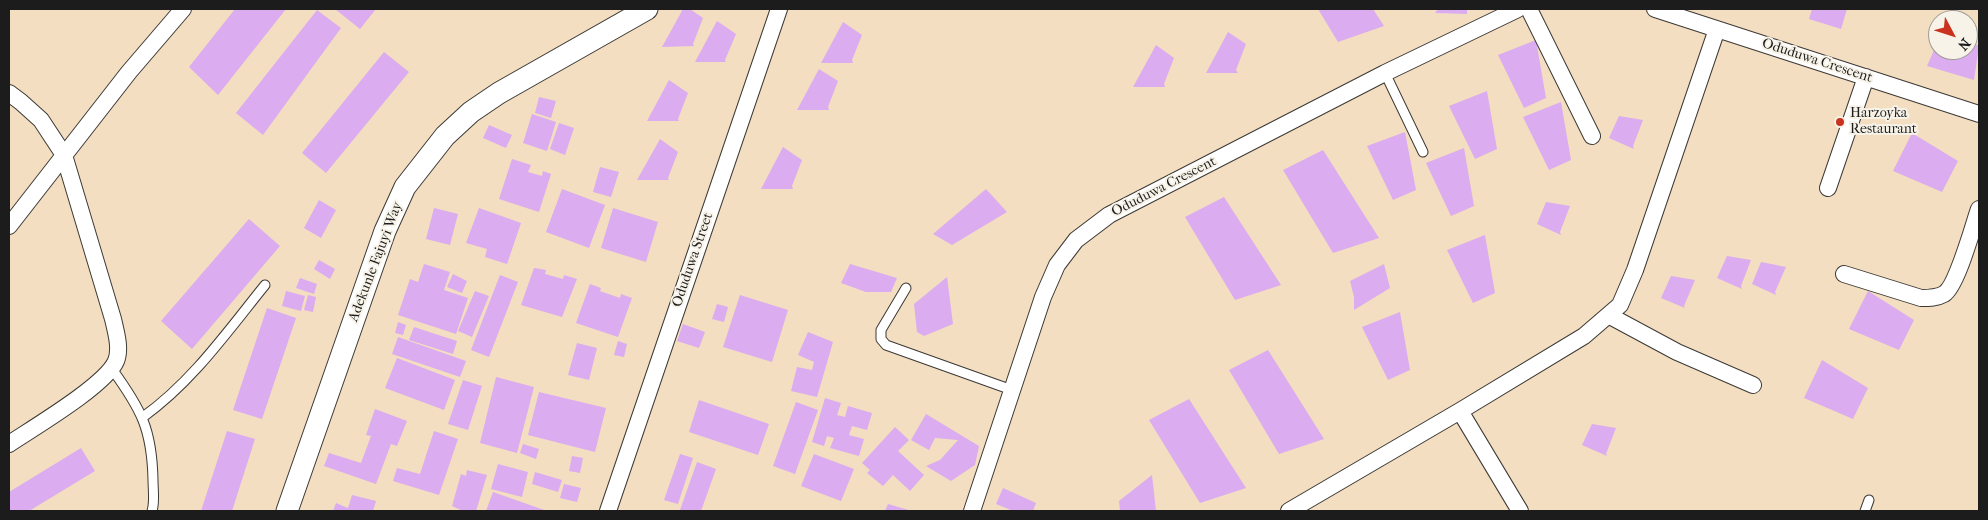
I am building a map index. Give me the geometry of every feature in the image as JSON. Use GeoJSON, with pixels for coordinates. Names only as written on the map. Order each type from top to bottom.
{"type":"FeatureCollection","features":[{"type":"Feature","properties":{"kind":"street"},"geometry":{"type":"LineString","coordinates":[[9,226],[129,72],[183,9]]}},
{"type":"Feature","properties":{"kind":"street","name":"Adekunle Fajuyi Way"},"geometry":{"type":"LineString","coordinates":[[287,511],[385,231],[410,180],[445,136],[471,112],[498,93],[647,9]]}},
{"type":"Feature","properties":{"kind":"street","name":"Oduduwa Street"},"geometry":{"type":"LineString","coordinates":[[608,511],[779,9]]}},
{"type":"Feature","properties":{"kind":"street","name":"Oduduwa Crescent"},"geometry":{"type":"LineString","coordinates":[[972,511],[1043,297],[1057,266],[1076,240],[1109,215],[1385,73],[1518,9]]}},
{"type":"Feature","properties":{"kind":"street"},"geometry":{"type":"LineString","coordinates":[[1529,9],[1592,136]]}},
{"type":"Feature","properties":{"kind":"street","name":"Oduduwa Crescent"},"geometry":{"type":"LineString","coordinates":[[1655,9],[1979,114]]}},
{"type":"Feature","properties":{"kind":"street"},"geometry":{"type":"LineString","coordinates":[[1289,511],[1584,336],[1610,316],[1620,305],[1635,270],[1716,29]]}},
{"type":"Feature","properties":{"kind":"street"},"geometry":{"type":"LineString","coordinates":[[1828,188],[1866,77]]}},
{"type":"Feature","properties":{"kind":"street"},"geometry":{"type":"LineString","coordinates":[[9,93],[40,120],[64,155],[118,341],[117,359],[112,369],[69,404],[9,444]]}},
{"type":"Feature","properties":{"kind":"street"},"geometry":{"type":"LineString","coordinates":[[1844,274],[1921,298],[1933,298],[1945,294],[1954,281],[1979,209]]}},
{"type":"Feature","properties":{"kind":"street"},"geometry":{"type":"LineString","coordinates":[[1610,316],[1677,352],[1753,385]]}},
{"type":"Feature","properties":{"kind":"street"},"geometry":{"type":"LineString","coordinates":[[1460,411],[1520,511]]}},
{"type":"Feature","properties":{"kind":"lane"},"geometry":{"type":"LineString","coordinates":[[1385,73],[1424,152]]}},
{"type":"Feature","properties":{"kind":"lane"},"geometry":{"type":"LineString","coordinates":[[143,417],[174,394],[197,370],[265,285]]}},
{"type":"Feature","properties":{"kind":"lane"},"geometry":{"type":"LineString","coordinates":[[906,288],[881,330],[881,339],[886,345],[1012,390]]}},
{"type":"Feature","properties":{"kind":"lane"},"geometry":{"type":"LineString","coordinates":[[112,369],[134,399],[143,417],[153,453],[152,511]]}},
{"type":"Feature","properties":{"kind":"lane"},"geometry":{"type":"LineString","coordinates":[[1865,511],[1869,500]]}},
{"type":"Feature","properties":{"kind":"building"},"geometry":{"type":"Polygon","coordinates":[[[235,9],[286,9],[218,95],[189,67],[235,9]]]}},
{"type":"Feature","properties":{"kind":"building"},"geometry":{"type":"Polygon","coordinates":[[[335,9],[376,9],[360,29],[335,9]]]}},
{"type":"Feature","properties":{"kind":"building"},"geometry":{"type":"Polygon","coordinates":[[[683,9],[690,9],[703,18],[693,44],[694,46],[662,47],[683,9]]]}},
{"type":"Feature","properties":{"kind":"building"},"geometry":{"type":"Polygon","coordinates":[[[1318,9],[1373,9],[1384,26],[1338,42],[1318,9]]]}},
{"type":"Feature","properties":{"kind":"building"},"geometry":{"type":"Polygon","coordinates":[[[1438,9],[1467,9],[1467,14],[1435,13],[1438,9]]]}},
{"type":"Feature","properties":{"kind":"building"},"geometry":{"type":"Polygon","coordinates":[[[1812,9],[1847,9],[1841,29],[1809,19],[1812,9]]]}},
{"type":"Feature","properties":{"kind":"building"},"geometry":{"type":"Polygon","coordinates":[[[317,10],[341,28],[263,135],[236,113],[317,10]]]}},
{"type":"Feature","properties":{"kind":"building"},"geometry":{"type":"Polygon","coordinates":[[[717,21],[736,34],[725,60],[726,62],[695,62],[717,21]]]}},
{"type":"Feature","properties":{"kind":"building"},"geometry":{"type":"Polygon","coordinates":[[[843,22],[862,35],[852,60],[853,63],[821,63],[843,22]]]}},
{"type":"Feature","properties":{"kind":"building"},"geometry":{"type":"Polygon","coordinates":[[[1228,32],[1246,44],[1236,70],[1238,73],[1206,73],[1228,32]]]}},
{"type":"Feature","properties":{"kind":"building"},"geometry":{"type":"Polygon","coordinates":[[[1536,40],[1546,98],[1524,108],[1498,55],[1536,40]]]}},
{"type":"Feature","properties":{"kind":"building"},"geometry":{"type":"Polygon","coordinates":[[[1156,45],[1174,58],[1164,84],[1165,87],[1133,87],[1156,45]]]}},
{"type":"Feature","properties":{"kind":"building"},"geometry":{"type":"Polygon","coordinates":[[[384,52],[409,72],[326,173],[302,153],[384,52]]]}},
{"type":"Feature","properties":{"kind":"building"},"geometry":{"type":"Polygon","coordinates":[[[1930,60],[1977,60],[1974,80],[1927,66],[1930,60]]]}},
{"type":"Feature","properties":{"kind":"building"},"geometry":{"type":"Polygon","coordinates":[[[819,69],[838,81],[828,107],[829,110],[797,110],[819,69]]]}},
{"type":"Feature","properties":{"kind":"building"},"geometry":{"type":"Polygon","coordinates":[[[669,80],[688,93],[678,119],[679,121],[647,121],[669,80]]]}},
{"type":"Feature","properties":{"kind":"building"},"geometry":{"type":"Polygon","coordinates":[[[1487,91],[1497,149],[1475,159],[1449,106],[1487,91]]]}},
{"type":"Feature","properties":{"kind":"building"},"geometry":{"type":"Polygon","coordinates":[[[539,97],[556,101],[551,118],[535,113],[539,97]]]}},
{"type":"Feature","properties":{"kind":"building"},"geometry":{"type":"Polygon","coordinates":[[[1561,102],[1571,160],[1549,170],[1523,117],[1561,102]]]}},
{"type":"Feature","properties":{"kind":"building"},"geometry":{"type":"Polygon","coordinates":[[[532,114],[556,122],[547,151],[523,143],[532,114]]]}},
{"type":"Feature","properties":{"kind":"building"},"geometry":{"type":"Polygon","coordinates":[[[1619,116],[1643,120],[1633,146],[1634,149],[1609,138],[1619,116]]]}},
{"type":"Feature","properties":{"kind":"building"},"geometry":{"type":"Polygon","coordinates":[[[559,123],[574,128],[565,155],[550,149],[559,123]]]}},
{"type":"Feature","properties":{"kind":"building"},"geometry":{"type":"Polygon","coordinates":[[[489,125],[512,135],[506,148],[483,138],[489,125]]]}},
{"type":"Feature","properties":{"kind":"building"},"geometry":{"type":"Polygon","coordinates":[[[1405,132],[1416,190],[1393,200],[1367,146],[1405,132]]]}},
{"type":"Feature","properties":{"kind":"building"},"geometry":{"type":"Polygon","coordinates":[[[1912,133],[1958,161],[1942,192],[1893,171],[1912,133]]]}},
{"type":"Feature","properties":{"kind":"building"},"geometry":{"type":"Polygon","coordinates":[[[660,139],[678,152],[668,178],[669,180],[637,180],[660,139]]]}},
{"type":"Feature","properties":{"kind":"building"},"geometry":{"type":"Polygon","coordinates":[[[783,147],[802,160],[792,186],[793,189],[761,189],[783,147]]]}},
{"type":"Feature","properties":{"kind":"building"},"geometry":{"type":"Polygon","coordinates":[[[1464,148],[1474,206],[1451,216],[1426,163],[1464,148]]]}},
{"type":"Feature","properties":{"kind":"building"},"geometry":{"type":"Polygon","coordinates":[[[1323,150],[1379,238],[1333,253],[1283,170],[1323,150]]]}},
{"type":"Feature","properties":{"kind":"building"},"geometry":{"type":"Polygon","coordinates":[[[512,159],[531,165],[528,172],[542,176],[543,171],[551,174],[539,212],[499,199],[512,159]]]}},
{"type":"Feature","properties":{"kind":"building"},"geometry":{"type":"Polygon","coordinates":[[[600,167],[619,172],[611,197],[593,192],[600,167]]]}},
{"type":"Feature","properties":{"kind":"building"},"geometry":{"type":"Polygon","coordinates":[[[562,189],[605,205],[589,248],[546,232],[562,189]]]}},
{"type":"Feature","properties":{"kind":"building"},"geometry":{"type":"Polygon","coordinates":[[[986,189],[1007,212],[952,245],[933,234],[986,189]]]}},
{"type":"Feature","properties":{"kind":"building"},"geometry":{"type":"Polygon","coordinates":[[[1224,197],[1281,285],[1235,300],[1185,217],[1224,197]]]}},
{"type":"Feature","properties":{"kind":"building"},"geometry":{"type":"Polygon","coordinates":[[[319,200],[336,210],[321,238],[304,228],[319,200]]]}},
{"type":"Feature","properties":{"kind":"building"},"geometry":{"type":"Polygon","coordinates":[[[1546,202],[1570,206],[1560,232],[1561,235],[1537,224],[1546,202]]]}},
{"type":"Feature","properties":{"kind":"building"},"geometry":{"type":"Polygon","coordinates":[[[434,208],[458,214],[450,245],[426,239],[434,208]]]}},
{"type":"Feature","properties":{"kind":"building"},"geometry":{"type":"Polygon","coordinates":[[[479,208],[521,223],[507,264],[485,257],[487,249],[466,243],[479,208]]]}},
{"type":"Feature","properties":{"kind":"building"},"geometry":{"type":"Polygon","coordinates":[[[613,208],[658,222],[646,262],[601,248],[613,208]]]}},
{"type":"Feature","properties":{"kind":"building"},"geometry":{"type":"Polygon","coordinates":[[[249,219],[280,246],[192,349],[161,321],[249,219]]]}},
{"type":"Feature","properties":{"kind":"building"},"geometry":{"type":"Polygon","coordinates":[[[1485,235],[1495,293],[1473,303],[1447,250],[1485,235]]]}},
{"type":"Feature","properties":{"kind":"building"},"geometry":{"type":"Polygon","coordinates":[[[1727,256],[1751,260],[1741,286],[1742,289],[1717,278],[1727,256]]]}},
{"type":"Feature","properties":{"kind":"building"},"geometry":{"type":"Polygon","coordinates":[[[319,260],[335,269],[330,279],[314,269],[319,260]]]}},
{"type":"Feature","properties":{"kind":"building"},"geometry":{"type":"Polygon","coordinates":[[[1761,262],[1786,267],[1775,292],[1776,295],[1752,284],[1761,262]]]}},
{"type":"Feature","properties":{"kind":"building"},"geometry":{"type":"Polygon","coordinates":[[[424,264],[450,272],[444,290],[468,298],[456,334],[398,315],[410,279],[418,282],[424,264]]]}},
{"type":"Feature","properties":{"kind":"building"},"geometry":{"type":"Polygon","coordinates":[[[850,264],[897,278],[891,292],[866,292],[841,283],[850,264]]]}},
{"type":"Feature","properties":{"kind":"building"},"geometry":{"type":"Polygon","coordinates":[[[1384,264],[1390,288],[1354,310],[1354,297],[1350,281],[1384,264]]]}},
{"type":"Feature","properties":{"kind":"building"},"geometry":{"type":"Polygon","coordinates":[[[534,268],[546,270],[545,274],[563,279],[564,275],[577,279],[562,317],[521,305],[534,268]]]}},
{"type":"Feature","properties":{"kind":"building"},"geometry":{"type":"Polygon","coordinates":[[[453,274],[467,281],[462,293],[447,287],[453,274]]]}},
{"type":"Feature","properties":{"kind":"building"},"geometry":{"type":"Polygon","coordinates":[[[500,275],[518,282],[489,357],[471,350],[500,275]]]}},
{"type":"Feature","properties":{"kind":"building"},"geometry":{"type":"Polygon","coordinates":[[[1671,276],[1695,280],[1684,306],[1685,308],[1661,298],[1671,276]]]}},
{"type":"Feature","properties":{"kind":"building"},"geometry":{"type":"Polygon","coordinates":[[[947,277],[953,324],[924,336],[917,332],[914,304],[947,277]]]}},
{"type":"Feature","properties":{"kind":"building"},"geometry":{"type":"Polygon","coordinates":[[[300,278],[317,284],[314,294],[296,288],[300,278]]]}},
{"type":"Feature","properties":{"kind":"building"},"geometry":{"type":"Polygon","coordinates":[[[590,284],[601,288],[600,291],[620,298],[621,294],[632,298],[618,337],[576,323],[590,284]]]}},
{"type":"Feature","properties":{"kind":"building"},"geometry":{"type":"Polygon","coordinates":[[[286,291],[305,296],[301,311],[282,306],[286,291]]]}},
{"type":"Feature","properties":{"kind":"building"},"geometry":{"type":"Polygon","coordinates":[[[475,291],[489,296],[472,337],[458,331],[475,291]]]}},
{"type":"Feature","properties":{"kind":"building"},"geometry":{"type":"Polygon","coordinates":[[[1868,291],[1914,320],[1899,350],[1849,329],[1868,291]]]}},
{"type":"Feature","properties":{"kind":"building"},"geometry":{"type":"Polygon","coordinates":[[[308,295],[316,297],[313,312],[304,310],[308,295]]]}},
{"type":"Feature","properties":{"kind":"building"},"geometry":{"type":"Polygon","coordinates":[[[740,295],[788,310],[772,362],[723,347],[740,295]]]}},
{"type":"Feature","properties":{"kind":"building"},"geometry":{"type":"Polygon","coordinates":[[[717,304],[728,307],[724,322],[712,319],[717,304]]]}},
{"type":"Feature","properties":{"kind":"building"},"geometry":{"type":"Polygon","coordinates":[[[267,308],[296,318],[262,419],[233,410],[267,308]]]}},
{"type":"Feature","properties":{"kind":"building"},"geometry":{"type":"Polygon","coordinates":[[[1400,312],[1410,370],[1388,380],[1362,327],[1400,312]]]}},
{"type":"Feature","properties":{"kind":"building"},"geometry":{"type":"Polygon","coordinates":[[[398,322],[406,325],[403,335],[395,333],[398,322]]]}},
{"type":"Feature","properties":{"kind":"building"},"geometry":{"type":"Polygon","coordinates":[[[683,324],[705,332],[699,348],[677,341],[683,324]]]}},
{"type":"Feature","properties":{"kind":"building"},"geometry":{"type":"Polygon","coordinates":[[[414,327],[457,341],[453,354],[409,340],[414,327]]]}},
{"type":"Feature","properties":{"kind":"building"},"geometry":{"type":"Polygon","coordinates":[[[808,332],[833,342],[817,397],[791,391],[797,367],[812,370],[814,362],[798,355],[808,332]]]}},
{"type":"Feature","properties":{"kind":"building"},"geometry":{"type":"Polygon","coordinates":[[[398,337],[466,361],[460,377],[392,354],[398,337]]]}},
{"type":"Feature","properties":{"kind":"building"},"geometry":{"type":"Polygon","coordinates":[[[618,341],[627,344],[624,357],[614,355],[618,341]]]}},
{"type":"Feature","properties":{"kind":"building"},"geometry":{"type":"Polygon","coordinates":[[[577,343],[597,348],[589,380],[568,375],[577,343]]]}},
{"type":"Feature","properties":{"kind":"building"},"geometry":{"type":"Polygon","coordinates":[[[1268,350],[1324,439],[1279,454],[1229,370],[1268,350]]]}},
{"type":"Feature","properties":{"kind":"building"},"geometry":{"type":"Polygon","coordinates":[[[397,358],[455,380],[444,410],[385,388],[397,358]]]}},
{"type":"Feature","properties":{"kind":"building"},"geometry":{"type":"Polygon","coordinates":[[[1822,360],[1868,388],[1853,419],[1804,398],[1822,360]]]}},
{"type":"Feature","properties":{"kind":"building"},"geometry":{"type":"Polygon","coordinates":[[[496,377],[534,387],[517,453],[480,443],[496,377]]]}},
{"type":"Feature","properties":{"kind":"building"},"geometry":{"type":"Polygon","coordinates":[[[463,380],[482,386],[468,430],[448,424],[463,380]]]}},
{"type":"Feature","properties":{"kind":"building"},"geometry":{"type":"Polygon","coordinates":[[[539,392],[606,408],[595,452],[528,435],[539,392]]]}},
{"type":"Feature","properties":{"kind":"building"},"geometry":{"type":"Polygon","coordinates":[[[825,398],[841,403],[837,415],[845,417],[848,406],[872,413],[867,430],[852,426],[849,435],[864,439],[859,456],[830,448],[834,438],[827,436],[824,446],[812,442],[825,398]]]}},
{"type":"Feature","properties":{"kind":"building"},"geometry":{"type":"Polygon","coordinates":[[[1189,399],[1246,488],[1200,503],[1149,420],[1189,399]]]}},
{"type":"Feature","properties":{"kind":"building"},"geometry":{"type":"Polygon","coordinates":[[[699,400],[769,424],[758,455],[689,432],[699,400]]]}},
{"type":"Feature","properties":{"kind":"building"},"geometry":{"type":"Polygon","coordinates":[[[796,402],[818,410],[795,474],[773,466],[796,402]]]}},
{"type":"Feature","properties":{"kind":"building"},"geometry":{"type":"Polygon","coordinates":[[[375,409],[407,421],[397,446],[391,444],[376,484],[324,466],[329,453],[361,463],[371,436],[366,435],[375,409]]]}},
{"type":"Feature","properties":{"kind":"building"},"geometry":{"type":"Polygon","coordinates":[[[926,414],[979,446],[975,465],[951,481],[926,466],[940,460],[958,440],[935,438],[929,450],[911,440],[926,414]]]}},
{"type":"Feature","properties":{"kind":"building"},"geometry":{"type":"Polygon","coordinates":[[[1592,424],[1616,428],[1606,454],[1607,456],[1582,445],[1592,424]]]}},
{"type":"Feature","properties":{"kind":"building"},"geometry":{"type":"Polygon","coordinates":[[[895,427],[909,440],[898,451],[924,475],[910,491],[893,475],[883,486],[867,473],[870,470],[862,463],[895,427]]]}},
{"type":"Feature","properties":{"kind":"building"},"geometry":{"type":"Polygon","coordinates":[[[227,431],[255,439],[232,511],[201,511],[227,431]]]}},
{"type":"Feature","properties":{"kind":"building"},"geometry":{"type":"Polygon","coordinates":[[[434,431],[458,439],[439,495],[393,481],[397,468],[420,474],[434,431]]]}},
{"type":"Feature","properties":{"kind":"building"},"geometry":{"type":"Polygon","coordinates":[[[523,444],[539,449],[536,459],[520,453],[523,444]]]}},
{"type":"Feature","properties":{"kind":"building"},"geometry":{"type":"Polygon","coordinates":[[[81,448],[95,471],[29,511],[9,511],[9,492],[81,448]]]}},
{"type":"Feature","properties":{"kind":"building"},"geometry":{"type":"Polygon","coordinates":[[[680,454],[693,458],[678,504],[664,500],[680,454]]]}},
{"type":"Feature","properties":{"kind":"building"},"geometry":{"type":"Polygon","coordinates":[[[814,454],[854,469],[841,501],[801,486],[814,454]]]}},
{"type":"Feature","properties":{"kind":"building"},"geometry":{"type":"Polygon","coordinates":[[[572,456],[583,458],[580,473],[569,471],[572,456]]]}},
{"type":"Feature","properties":{"kind":"building"},"geometry":{"type":"Polygon","coordinates":[[[697,462],[716,469],[701,511],[683,511],[680,510],[697,462]]]}},
{"type":"Feature","properties":{"kind":"building"},"geometry":{"type":"Polygon","coordinates":[[[498,464],[528,472],[522,497],[491,489],[498,464]]]}},
{"type":"Feature","properties":{"kind":"building"},"geometry":{"type":"Polygon","coordinates":[[[467,470],[487,475],[476,511],[463,511],[452,506],[461,474],[466,476],[467,470]]]}},
{"type":"Feature","properties":{"kind":"building"},"geometry":{"type":"Polygon","coordinates":[[[535,472],[562,480],[558,492],[532,484],[535,472]]]}},
{"type":"Feature","properties":{"kind":"building"},"geometry":{"type":"Polygon","coordinates":[[[1152,475],[1156,511],[1120,511],[1119,501],[1152,475]]]}},
{"type":"Feature","properties":{"kind":"building"},"geometry":{"type":"Polygon","coordinates":[[[564,484],[581,488],[577,502],[560,498],[564,484]]]}},
{"type":"Feature","properties":{"kind":"building"},"geometry":{"type":"Polygon","coordinates":[[[1003,488],[1036,503],[1033,511],[1013,511],[996,504],[1003,488]]]}},
{"type":"Feature","properties":{"kind":"building"},"geometry":{"type":"Polygon","coordinates":[[[493,492],[547,511],[486,511],[493,492]]]}},
{"type":"Feature","properties":{"kind":"building"},"geometry":{"type":"Polygon","coordinates":[[[352,495],[376,501],[373,511],[333,511],[336,503],[348,508],[352,495]]]}},
{"type":"Feature","properties":{"kind":"building"},"geometry":{"type":"Polygon","coordinates":[[[888,504],[912,511],[885,511],[888,504]]]}},
{"type":"Feature","properties":{"kind":"place","name":"Harzoyka Restaurant"},"geometry":{"type":"Point","coordinates":[1840,122]}}]}
